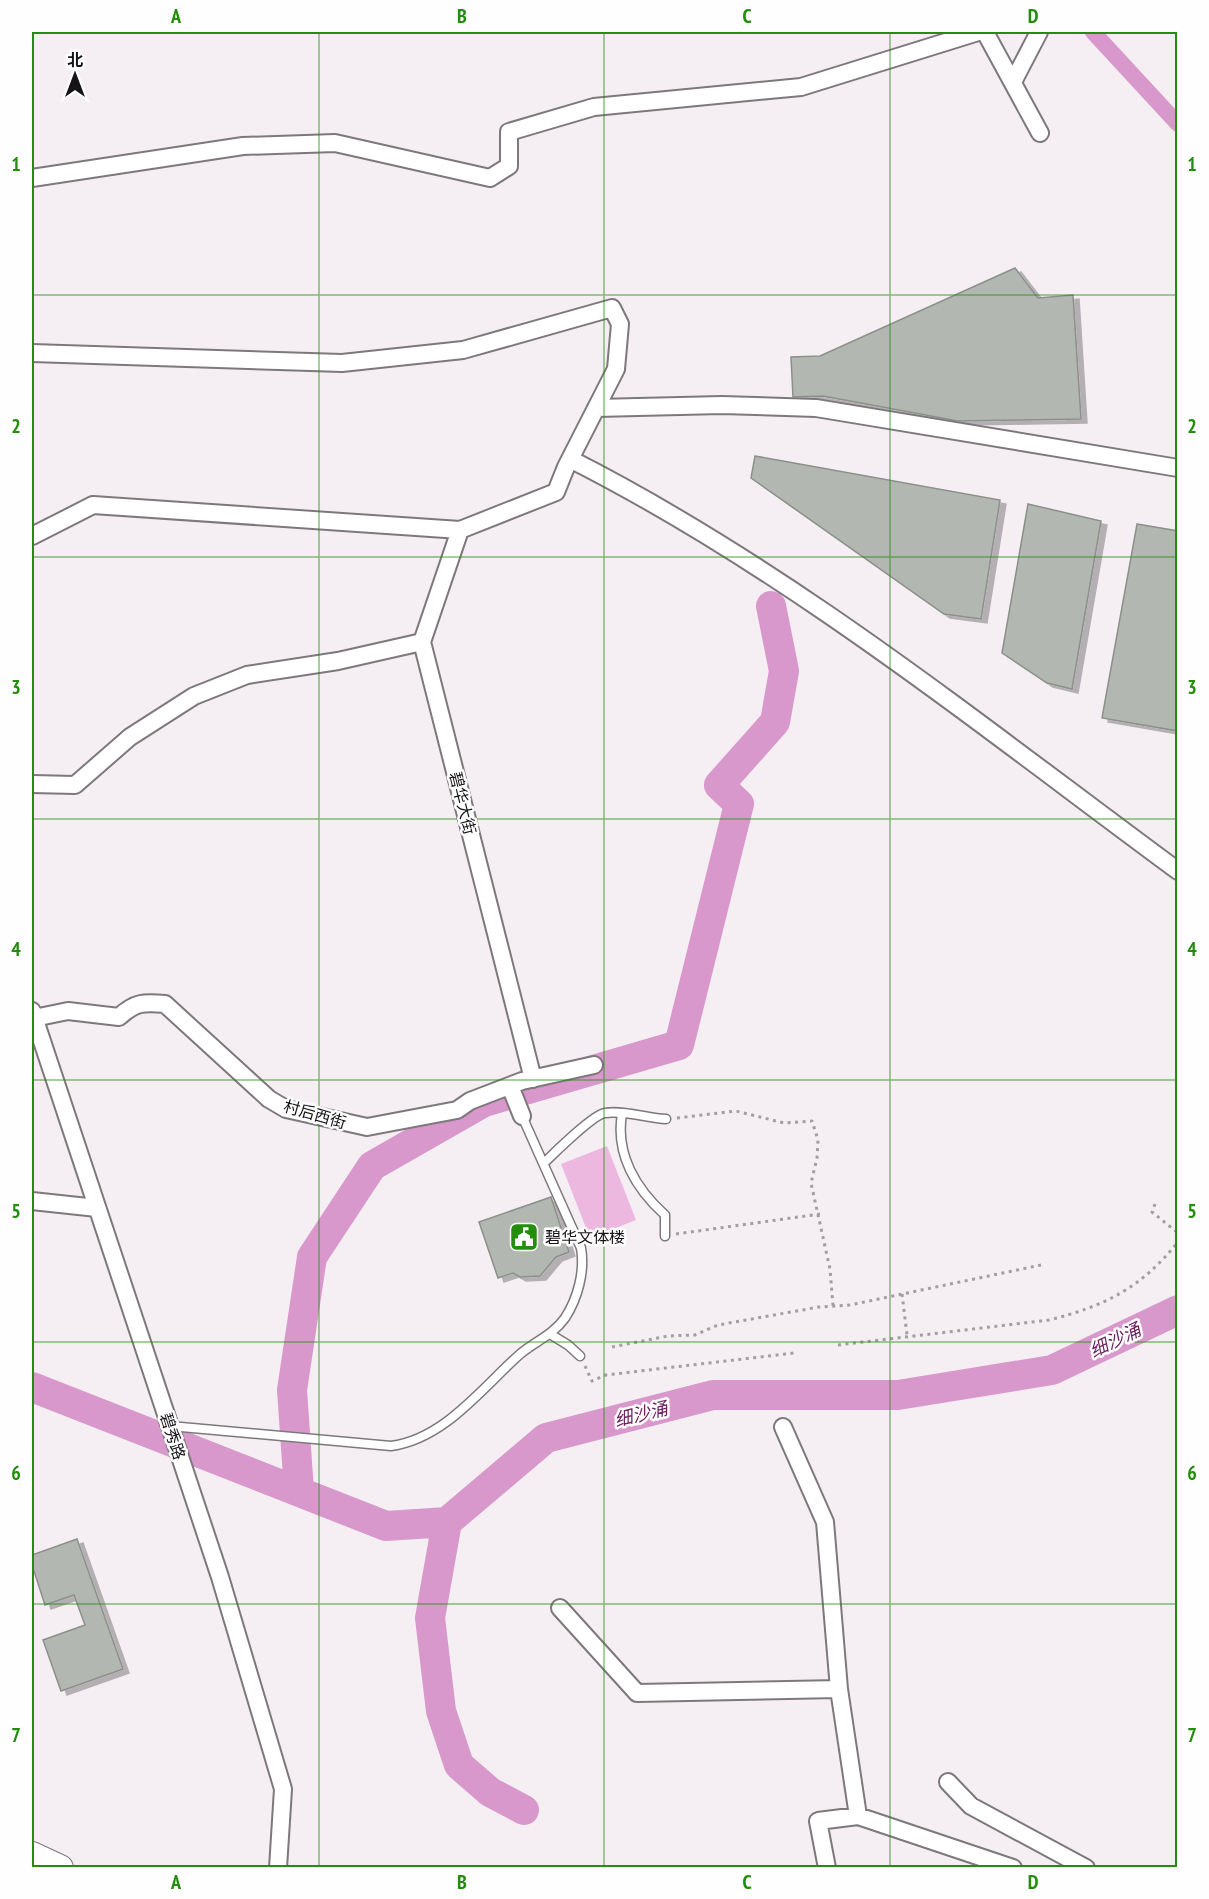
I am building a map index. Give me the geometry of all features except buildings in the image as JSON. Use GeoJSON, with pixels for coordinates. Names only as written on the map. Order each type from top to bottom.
{"type":"FeatureCollection","features":[{"type":"Feature","properties":{"kind":"main road"},"geometry":{"type":"LineString","coordinates":[[32,1855],[60,1868]]}},
{"type":"Feature","properties":{"kind":"street"},"geometry":{"type":"LineString","coordinates":[[32,178],[243,147],[335,143],[490,178],[509,166],[509,132],[594,107],[801,87],[978,32]]}},
{"type":"Feature","properties":{"kind":"street"},"geometry":{"type":"LineString","coordinates":[[985,32],[1040,133]]}},
{"type":"Feature","properties":{"kind":"street"},"geometry":{"type":"LineString","coordinates":[[1013,82],[1039,32]]}},
{"type":"Feature","properties":{"kind":"street"},"geometry":{"type":"LineString","coordinates":[[32,353],[342,363],[463,350],[612,308],[620,324],[616,369],[570,459],[556,492],[460,530],[93,505],[32,536]]}},
{"type":"Feature","properties":{"kind":"street"},"geometry":{"type":"LineString","coordinates":[[596,408],[722,405],[816,408],[1178,468]]}},
{"type":"Feature","properties":{"kind":"street"},"geometry":{"type":"LineString","coordinates":[[570,459],[672,514],[814,603],[1178,872]]}},
{"type":"Feature","properties":{"kind":"street"},"geometry":{"type":"LineString","coordinates":[[32,784],[75,785],[130,737],[176,707],[194,696],[247,675],[338,661],[422,642],[460,530]]}},
{"type":"Feature","properties":{"kind":"street","name":"碧华大街"},"geometry":{"type":"LineString","coordinates":[[422,642],[534,1079]]}},
{"type":"Feature","properties":{"kind":"street","name":"村后西街"},"geometry":{"type":"LineString","coordinates":[[33,1015],[68,1011],[119,1017],[132,1004],[144,1002],[165,1004],[269,1099],[286,1109],[367,1128],[458,1110],[470,1101],[534,1079],[594,1065]]}},
{"type":"Feature","properties":{"kind":"street","name":"碧秀路"},"geometry":{"type":"LineString","coordinates":[[33,1015],[194,1501],[283,1789],[278,1868]]}},
{"type":"Feature","properties":{"kind":"street"},"geometry":{"type":"LineString","coordinates":[[511,1087],[522,1116]]}},
{"type":"Feature","properties":{"kind":"street"},"geometry":{"type":"LineString","coordinates":[[32,1201],[97,1208]]}},
{"type":"Feature","properties":{"kind":"street"},"geometry":{"type":"LineString","coordinates":[[783,1427],[825,1522],[839,1689],[858,1816]]}},
{"type":"Feature","properties":{"kind":"street"},"geometry":{"type":"LineString","coordinates":[[560,1608],[637,1693],[839,1689]]}},
{"type":"Feature","properties":{"kind":"street"},"geometry":{"type":"LineString","coordinates":[[948,1782],[971,1806],[1086,1868]]}},
{"type":"Feature","properties":{"kind":"street"},"geometry":{"type":"LineString","coordinates":[[827,1868],[818,1821],[858,1816],[1013,1868]]}},
{"type":"Feature","properties":{"kind":"lane"},"geometry":{"type":"LineString","coordinates":[[544,1163],[582,1131],[589,1120],[604,1113],[666,1119]]}},
{"type":"Feature","properties":{"kind":"lane"},"geometry":{"type":"LineString","coordinates":[[622,1114],[620,1145],[642,1190],[665,1215],[665,1236]]}},
{"type":"Feature","properties":{"kind":"lane"},"geometry":{"type":"LineString","coordinates":[[169,1426],[334,1439],[391,1446],[413,1442],[454,1416],[522,1353],[550,1334],[564,1318],[575,1300],[584,1265],[581,1248],[522,1116]]}},
{"type":"Feature","properties":{"kind":"lane"},"geometry":{"type":"LineString","coordinates":[[550,1334],[580,1356]]}},
{"type":"Feature","properties":{"kind":"path"},"geometry":{"type":"LineString","coordinates":[[666,1119],[736,1111],[784,1123],[813,1121],[818,1140],[812,1183],[830,1269],[833,1306]]}},
{"type":"Feature","properties":{"kind":"path"},"geometry":{"type":"LineString","coordinates":[[1155,1204],[1152,1212],[1178,1233]]}},
{"type":"Feature","properties":{"kind":"path"},"geometry":{"type":"LineString","coordinates":[[665,1236],[820,1214]]}},
{"type":"Feature","properties":{"kind":"path"},"geometry":{"type":"LineString","coordinates":[[838,1345],[907,1335],[1049,1320],[1104,1304],[1160,1264],[1178,1242]]}},
{"type":"Feature","properties":{"kind":"path"},"geometry":{"type":"LineString","coordinates":[[612,1347],[668,1336],[695,1335],[718,1325],[902,1294],[1041,1265]]}},
{"type":"Feature","properties":{"kind":"path"},"geometry":{"type":"LineString","coordinates":[[902,1294],[907,1335]]}},
{"type":"Feature","properties":{"kind":"path"},"geometry":{"type":"LineString","coordinates":[[588,1371],[592,1382],[606,1375],[794,1353]]}},
{"type":"Feature","properties":{"kind":"shaded area"},"geometry":{"type":"Polygon","coordinates":[[[607,1146],[636,1220],[590,1238],[561,1164],[607,1146]]]}},
{"type":"Feature","properties":{"kind":"waterway"},"geometry":{"type":"LineString","coordinates":[[1093,32],[1178,124]]}},
{"type":"Feature","properties":{"kind":"waterway"},"geometry":{"type":"LineString","coordinates":[[299,1491],[292,1390],[312,1257],[372,1166],[484,1102],[679,1045],[739,804],[719,785],[775,722],[784,671],[771,606]]}},
{"type":"Feature","properties":{"kind":"waterway","name":"细沙涌"},"geometry":{"type":"LineString","coordinates":[[524,1810],[490,1792],[459,1765],[441,1711],[430,1618],[447,1522],[546,1438],[713,1395],[898,1395],[1052,1370],[1178,1310]]}},
{"type":"Feature","properties":{"kind":"waterway"},"geometry":{"type":"LineString","coordinates":[[32,1387],[386,1526],[447,1522]]}},
{"type":"Feature","properties":{"kind":"place","name":"碧华文体楼"},"geometry":{"type":"Point","coordinates":[524,1237]}}]}
